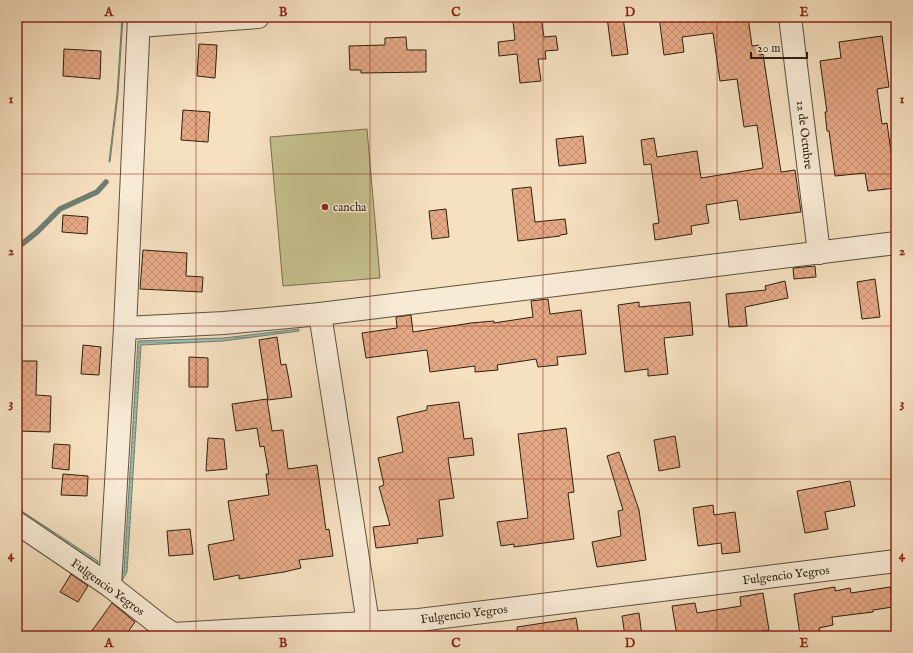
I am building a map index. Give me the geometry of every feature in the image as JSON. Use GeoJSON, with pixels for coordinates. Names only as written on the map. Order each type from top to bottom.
{"type":"FeatureCollection","features":[{"type":"Feature","properties":{"kind":"street"},"geometry":{"type":"LineString","coordinates":[[110,586],[125,328],[139,22],[258,17]]}},
{"type":"Feature","properties":{"kind":"street","name":"12 de Octubre"},"geometry":{"type":"LineString","coordinates":[[790,17],[819,253]]}},
{"type":"Feature","properties":{"kind":"street"},"geometry":{"type":"LineString","coordinates":[[125,328],[224,323],[320,314],[896,243]]}},
{"type":"Feature","properties":{"kind":"street"},"geometry":{"type":"LineString","coordinates":[[320,314],[368,623]]}},
{"type":"Feature","properties":{"kind":"street","name":"Fulgencio Yegros"},"geometry":{"type":"LineString","coordinates":[[17,523],[110,586],[173,635],[427,619],[896,561]]}},
{"type":"Feature","properties":{"kind":"shaded area"},"geometry":{"type":"Polygon","coordinates":[[[122,17],[118,94],[109,162],[117,94],[122,17]]]}},
{"type":"Feature","properties":{"kind":"shaded area","name":"cancha"},"geometry":{"type":"Polygon","coordinates":[[[367,129],[380,278],[283,286],[270,137],[367,129]]]}},
{"type":"Feature","properties":{"kind":"shaded area"},"geometry":{"type":"Polygon","coordinates":[[[299,329],[299,331],[223,341],[141,345],[127,572],[120,584],[118,583],[124,571],[138,341],[224,338],[299,329]]]}},
{"type":"Feature","properties":{"kind":"shaded area"},"geometry":{"type":"Polygon","coordinates":[[[17,508],[98,561],[97,565],[17,511],[17,508]]]}},
{"type":"Feature","properties":{"kind":"building"},"geometry":{"type":"Polygon","coordinates":[[[607,17],[623,17],[628,54],[612,56],[607,17]]]}},
{"type":"Feature","properties":{"kind":"building"},"geometry":{"type":"Polygon","coordinates":[[[659,17],[748,17],[752,46],[759,45],[760,55],[763,54],[781,172],[795,170],[801,212],[740,220],[737,200],[706,205],[709,223],[691,226],[692,234],[655,240],[653,224],[659,223],[651,164],[644,165],[641,140],[654,138],[657,157],[697,151],[701,178],[763,168],[757,125],[744,127],[737,79],[720,81],[713,33],[682,37],[684,52],[664,55],[659,17]]]}},
{"type":"Feature","properties":{"kind":"building"},"geometry":{"type":"Polygon","coordinates":[[[541,18],[544,37],[556,36],[558,50],[545,51],[546,59],[538,59],[541,81],[520,83],[517,54],[499,56],[498,42],[515,40],[513,21],[541,18]]]}},
{"type":"Feature","properties":{"kind":"building"},"geometry":{"type":"Polygon","coordinates":[[[882,36],[889,87],[877,89],[882,124],[887,123],[896,188],[868,191],[865,173],[835,176],[829,131],[827,131],[825,112],[827,112],[820,61],[841,58],[839,42],[882,36]]]}},
{"type":"Feature","properties":{"kind":"building"},"geometry":{"type":"Polygon","coordinates":[[[406,37],[407,50],[426,50],[426,72],[361,73],[361,70],[350,70],[349,46],[385,45],[385,38],[406,37]]]}},
{"type":"Feature","properties":{"kind":"building"},"geometry":{"type":"Polygon","coordinates":[[[199,44],[217,45],[215,78],[197,76],[199,44]]]}},
{"type":"Feature","properties":{"kind":"building"},"geometry":{"type":"Polygon","coordinates":[[[64,49],[101,51],[100,79],[63,76],[64,49]]]}},
{"type":"Feature","properties":{"kind":"building"},"geometry":{"type":"Polygon","coordinates":[[[183,110],[210,112],[208,142],[181,140],[183,110]]]}},
{"type":"Feature","properties":{"kind":"building"},"geometry":{"type":"Polygon","coordinates":[[[583,136],[586,163],[559,166],[556,139],[583,136]]]}},
{"type":"Feature","properties":{"kind":"building"},"geometry":{"type":"Polygon","coordinates":[[[531,187],[535,222],[565,219],[567,234],[518,241],[512,189],[531,187]]]}},
{"type":"Feature","properties":{"kind":"building"},"geometry":{"type":"Polygon","coordinates":[[[446,209],[449,237],[432,239],[429,211],[446,209]]]}},
{"type":"Feature","properties":{"kind":"building"},"geometry":{"type":"Polygon","coordinates":[[[63,215],[88,217],[87,234],[62,232],[63,215]]]}},
{"type":"Feature","properties":{"kind":"building"},"geometry":{"type":"Polygon","coordinates":[[[143,250],[187,253],[186,276],[203,277],[202,292],[140,289],[143,250]]]}},
{"type":"Feature","properties":{"kind":"building"},"geometry":{"type":"Polygon","coordinates":[[[815,266],[816,277],[794,279],[793,268],[815,266]]]}},
{"type":"Feature","properties":{"kind":"building"},"geometry":{"type":"Polygon","coordinates":[[[875,279],[880,317],[862,319],[857,282],[875,279]]]}},
{"type":"Feature","properties":{"kind":"building"},"geometry":{"type":"Polygon","coordinates":[[[785,281],[788,298],[745,307],[747,326],[729,327],[726,294],[766,290],[765,286],[785,281]]]}},
{"type":"Feature","properties":{"kind":"building"},"geometry":{"type":"Polygon","coordinates":[[[548,299],[550,314],[581,310],[586,354],[557,357],[558,365],[538,367],[536,359],[497,365],[498,370],[475,372],[475,366],[430,372],[427,350],[366,358],[362,333],[397,328],[396,317],[411,315],[413,332],[471,323],[494,321],[494,323],[533,317],[531,301],[548,299]]]}},
{"type":"Feature","properties":{"kind":"building"},"geometry":{"type":"Polygon","coordinates":[[[639,302],[639,307],[690,302],[693,335],[664,338],[668,374],[648,376],[648,369],[625,372],[618,305],[639,302]]]}},
{"type":"Feature","properties":{"kind":"building"},"geometry":{"type":"Polygon","coordinates":[[[277,337],[281,365],[286,364],[292,397],[268,400],[259,340],[277,337]]]}},
{"type":"Feature","properties":{"kind":"building"},"geometry":{"type":"Polygon","coordinates":[[[83,345],[101,347],[99,375],[81,374],[83,345]]]}},
{"type":"Feature","properties":{"kind":"building"},"geometry":{"type":"Polygon","coordinates":[[[189,357],[208,358],[208,387],[189,387],[189,357]]]}},
{"type":"Feature","properties":{"kind":"building"},"geometry":{"type":"Polygon","coordinates":[[[22,361],[37,361],[36,395],[51,396],[50,432],[17,431],[17,396],[21,396],[22,361]]]}},
{"type":"Feature","properties":{"kind":"building"},"geometry":{"type":"Polygon","coordinates":[[[267,399],[272,431],[283,430],[288,469],[317,465],[326,530],[329,529],[333,556],[299,560],[301,568],[284,572],[239,579],[239,575],[214,580],[208,545],[234,540],[228,501],[269,495],[266,474],[269,474],[264,446],[260,447],[257,428],[236,431],[232,404],[267,399]]]}},
{"type":"Feature","properties":{"kind":"building"},"geometry":{"type":"Polygon","coordinates":[[[459,402],[464,439],[472,438],[474,455],[448,458],[454,498],[439,500],[443,536],[417,539],[418,543],[376,548],[373,527],[390,525],[379,487],[384,485],[378,458],[403,452],[397,417],[427,410],[427,406],[459,402]]]}},
{"type":"Feature","properties":{"kind":"building"},"geometry":{"type":"Polygon","coordinates":[[[566,428],[574,492],[568,493],[574,539],[514,547],[514,544],[501,546],[497,522],[528,518],[518,434],[566,428]]]}},
{"type":"Feature","properties":{"kind":"building"},"geometry":{"type":"Polygon","coordinates":[[[675,436],[680,467],[659,471],[654,440],[675,436]]]}},
{"type":"Feature","properties":{"kind":"building"},"geometry":{"type":"Polygon","coordinates":[[[208,438],[224,439],[227,469],[206,471],[208,438]]]}},
{"type":"Feature","properties":{"kind":"building"},"geometry":{"type":"Polygon","coordinates":[[[54,444],[70,445],[69,470],[52,468],[54,444]]]}},
{"type":"Feature","properties":{"kind":"building"},"geometry":{"type":"Polygon","coordinates":[[[619,452],[639,510],[646,560],[597,567],[592,542],[621,536],[618,511],[623,510],[607,456],[619,452]]]}},
{"type":"Feature","properties":{"kind":"building"},"geometry":{"type":"Polygon","coordinates":[[[63,474],[88,476],[87,496],[61,495],[63,474]]]}},
{"type":"Feature","properties":{"kind":"building"},"geometry":{"type":"Polygon","coordinates":[[[850,481],[855,506],[825,512],[828,529],[805,533],[797,491],[850,481]]]}},
{"type":"Feature","properties":{"kind":"building"},"geometry":{"type":"Polygon","coordinates":[[[713,505],[714,515],[735,512],[740,552],[722,554],[721,543],[698,546],[693,508],[713,505]]]}},
{"type":"Feature","properties":{"kind":"building"},"geometry":{"type":"Polygon","coordinates":[[[190,529],[193,554],[169,556],[167,531],[190,529]]]}},
{"type":"Feature","properties":{"kind":"building"},"geometry":{"type":"Polygon","coordinates":[[[71,574],[88,586],[78,602],[60,592],[71,574]]]}},
{"type":"Feature","properties":{"kind":"building"},"geometry":{"type":"Polygon","coordinates":[[[835,587],[835,591],[850,588],[851,593],[890,587],[893,607],[873,610],[873,612],[832,617],[833,625],[819,628],[820,632],[800,635],[794,594],[835,587]]]}},
{"type":"Feature","properties":{"kind":"building"},"geometry":{"type":"Polygon","coordinates":[[[763,593],[769,630],[731,636],[677,636],[672,606],[695,603],[697,613],[741,606],[740,597],[763,593]]]}},
{"type":"Feature","properties":{"kind":"building"},"geometry":{"type":"Polygon","coordinates":[[[112,603],[135,622],[125,636],[88,636],[112,603]]]}},
{"type":"Feature","properties":{"kind":"building"},"geometry":{"type":"Polygon","coordinates":[[[639,613],[642,636],[625,636],[622,616],[639,613]]]}},
{"type":"Feature","properties":{"kind":"building"},"geometry":{"type":"Polygon","coordinates":[[[576,618],[579,636],[518,636],[517,627],[576,618]]]}},
{"type":"Feature","properties":{"kind":"waterway"},"geometry":{"type":"LineString","coordinates":[[17,248],[37,232],[60,209],[97,192],[106,182]]}},
{"type":"Feature","properties":{"kind":"place","name":"cancha"},"geometry":{"type":"Point","coordinates":[325,207]}}]}
